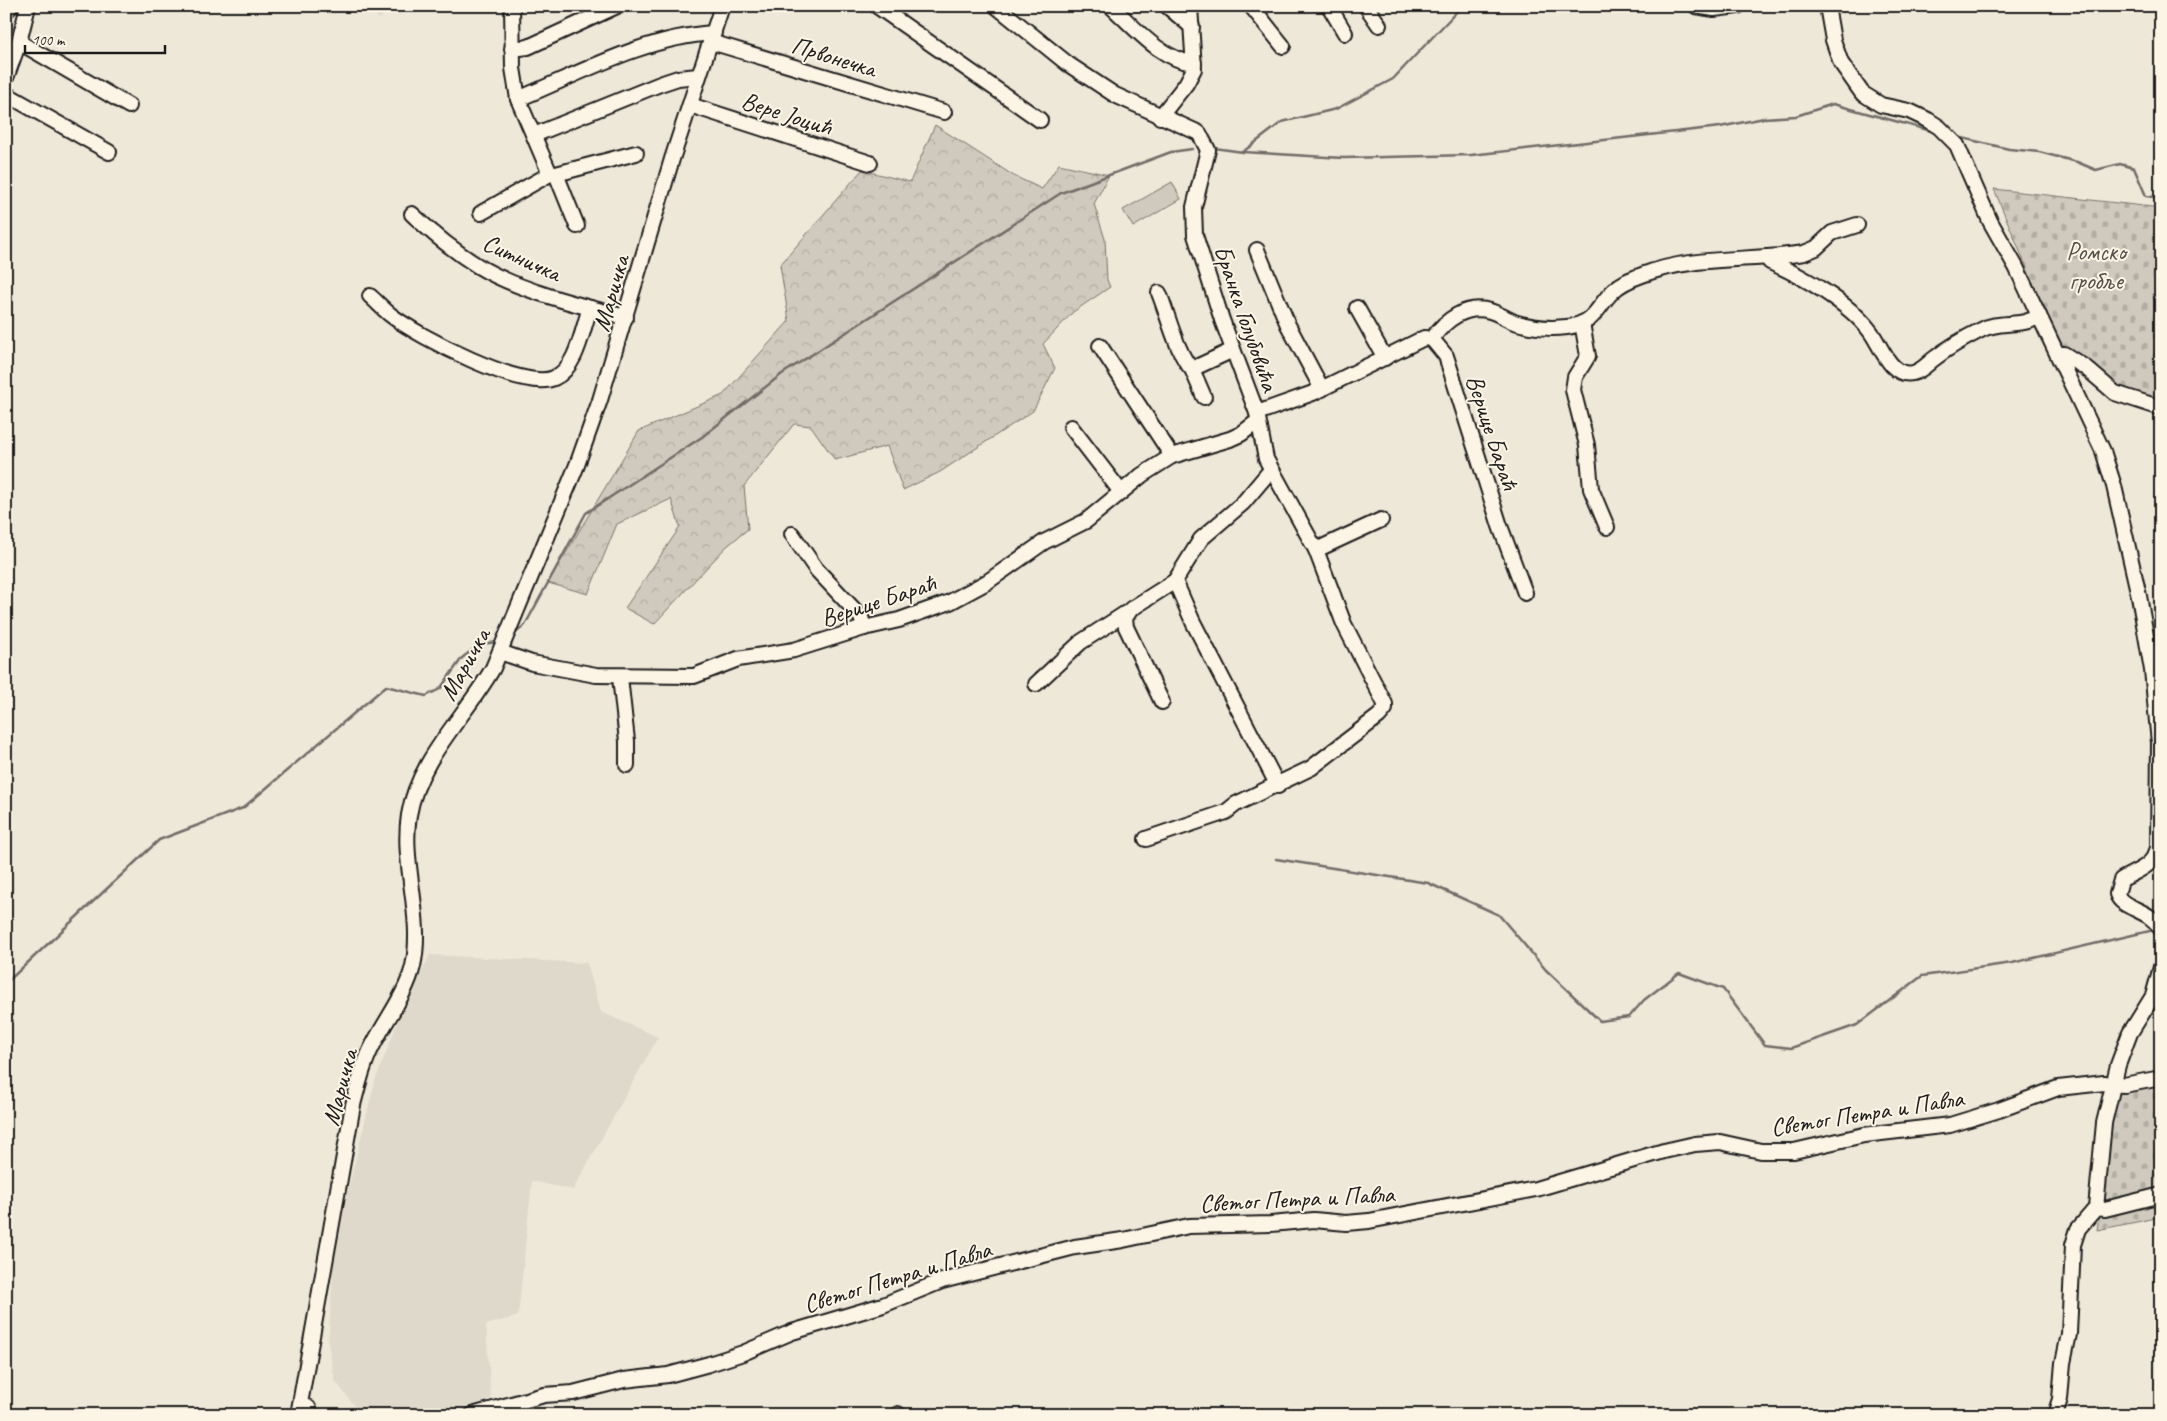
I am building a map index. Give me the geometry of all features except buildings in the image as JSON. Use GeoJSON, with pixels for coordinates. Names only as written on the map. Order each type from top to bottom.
{"type":"FeatureCollection","features":[{"type":"Feature","properties":{"kind":"street"},"geometry":{"type":"LineString","coordinates":[[6,11],[11,6]]}},
{"type":"Feature","properties":{"kind":"street"},"geometry":{"type":"LineString","coordinates":[[6,78],[19,42],[28,6]]}},
{"type":"Feature","properties":{"kind":"street"},"geometry":{"type":"LineString","coordinates":[[512,6],[512,49],[518,99],[577,226]]}},
{"type":"Feature","properties":{"kind":"street"},"geometry":{"type":"LineString","coordinates":[[512,49],[528,47],[617,6]]}},
{"type":"Feature","properties":{"kind":"street","name":"Маричка"},"geometry":{"type":"LineString","coordinates":[[305,1413],[314,1367],[311,1350],[353,1105],[362,1070],[409,978],[415,956],[415,927],[408,847],[409,814],[420,780],[430,762],[478,693],[501,649],[577,466],[626,317],[698,76],[722,6]]}},
{"type":"Feature","properties":{"kind":"street"},"geometry":{"type":"LineString","coordinates":[[877,6],[1040,120]]}},
{"type":"Feature","properties":{"kind":"street","name":"Бранка Голубовића"},"geometry":{"type":"LineString","coordinates":[[996,6],[1088,78],[1115,95],[1199,133],[1206,143],[1207,159],[1194,207],[1194,235],[1258,417],[1262,448],[1270,471],[1294,509],[1316,550],[1344,624],[1366,672],[1383,699],[1385,706],[1379,716],[1311,768],[1278,786]]}},
{"type":"Feature","properties":{"kind":"street"},"geometry":{"type":"LineString","coordinates":[[1111,6],[1162,51],[1181,62],[1194,62]]}},
{"type":"Feature","properties":{"kind":"street"},"geometry":{"type":"LineString","coordinates":[[1167,6],[1192,26]]}},
{"type":"Feature","properties":{"kind":"street"},"geometry":{"type":"LineString","coordinates":[[1160,117],[1192,76],[1194,62],[1190,6]]}},
{"type":"Feature","properties":{"kind":"street"},"geometry":{"type":"LineString","coordinates":[[1251,6],[1283,46]]}},
{"type":"Feature","properties":{"kind":"street"},"geometry":{"type":"LineString","coordinates":[[1329,6],[1345,33]]}},
{"type":"Feature","properties":{"kind":"street"},"geometry":{"type":"LineString","coordinates":[[1366,6],[1379,25]]}},
{"type":"Feature","properties":{"kind":"street"},"geometry":{"type":"LineString","coordinates":[[1696,6],[1714,9],[1738,6]]}},
{"type":"Feature","properties":{"kind":"street"},"geometry":{"type":"LineString","coordinates":[[1827,6],[1837,53],[1848,76],[1862,93],[1881,105],[1909,110],[1928,120],[1946,134],[1962,154],[1990,221],[2058,355],[2109,466],[2139,596],[2159,711],[2158,848],[2148,866],[2121,880],[2117,894],[2121,902],[2149,914],[2160,928]]}},
{"type":"Feature","properties":{"kind":"street"},"geometry":{"type":"LineString","coordinates":[[518,99],[645,46],[695,34],[712,38]]}},
{"type":"Feature","properties":{"kind":"street","name":"Првонечка"},"geometry":{"type":"LineString","coordinates":[[712,38],[944,112]]}},
{"type":"Feature","properties":{"kind":"street"},"geometry":{"type":"LineString","coordinates":[[19,42],[129,106]]}},
{"type":"Feature","properties":{"kind":"street"},"geometry":{"type":"LineString","coordinates":[[534,135],[660,84],[678,78],[698,76]]}},
{"type":"Feature","properties":{"kind":"street"},"geometry":{"type":"LineString","coordinates":[[6,94],[109,152]]}},
{"type":"Feature","properties":{"kind":"street","name":"Вере Јоцић"},"geometry":{"type":"LineString","coordinates":[[690,104],[870,163]]}},
{"type":"Feature","properties":{"kind":"street"},"geometry":{"type":"LineString","coordinates":[[481,213],[553,174],[636,153]]}},
{"type":"Feature","properties":{"kind":"street","name":"Ситничка"},"geometry":{"type":"LineString","coordinates":[[412,214],[436,237],[480,267],[521,285],[590,308],[626,317]]}},
{"type":"Feature","properties":{"kind":"street"},"geometry":{"type":"LineString","coordinates":[[1432,339],[1450,320],[1473,309],[1487,310],[1528,325],[1554,328],[1582,324],[1596,314],[1618,286],[1643,274],[1670,266],[1730,258],[1766,257],[1810,251],[1832,233],[1857,225]]}},
{"type":"Feature","properties":{"kind":"street"},"geometry":{"type":"LineString","coordinates":[[1257,250],[1288,324],[1322,389]]}},
{"type":"Feature","properties":{"kind":"street"},"geometry":{"type":"LineString","coordinates":[[1766,257],[1770,262],[1801,278],[1855,315],[1871,332],[1892,365],[1904,373],[1917,372],[1949,348],[1986,327],[2000,324],[2024,323],[2039,316]]}},
{"type":"Feature","properties":{"kind":"street"},"geometry":{"type":"LineString","coordinates":[[1159,293],[1180,352],[1185,362],[1192,369],[1204,397]]}},
{"type":"Feature","properties":{"kind":"street"},"geometry":{"type":"LineString","coordinates":[[370,296],[392,317],[459,354],[498,370],[541,381],[553,379],[568,366],[590,308]]}},
{"type":"Feature","properties":{"kind":"street"},"geometry":{"type":"LineString","coordinates":[[1357,308],[1385,358]]}},
{"type":"Feature","properties":{"kind":"street"},"geometry":{"type":"LineString","coordinates":[[1582,324],[1588,346],[1588,356],[1574,381],[1573,390],[1587,445],[1592,488],[1607,527]]}},
{"type":"Feature","properties":{"kind":"street","name":"Верице Бараћ"},"geometry":{"type":"LineString","coordinates":[[501,649],[514,658],[576,672],[620,677],[694,676],[738,659],[794,650],[923,612],[975,589],[1044,542],[1086,521],[1142,475],[1172,456],[1241,434],[1258,417],[1322,389],[1424,338],[1432,339],[1446,356],[1500,526],[1525,593]]}},
{"type":"Feature","properties":{"kind":"street"},"geometry":{"type":"LineString","coordinates":[[1100,346],[1172,456]]}},
{"type":"Feature","properties":{"kind":"street"},"geometry":{"type":"LineString","coordinates":[[1192,369],[1233,350]]}},
{"type":"Feature","properties":{"kind":"street"},"geometry":{"type":"LineString","coordinates":[[2058,355],[2064,354],[2086,368],[2114,393],[2161,408]]}},
{"type":"Feature","properties":{"kind":"street"},"geometry":{"type":"LineString","coordinates":[[1070,427],[1121,492]]}},
{"type":"Feature","properties":{"kind":"street"},"geometry":{"type":"LineString","coordinates":[[1036,684],[1081,642],[1126,613],[1148,596],[1175,581],[1201,539],[1243,502],[1270,471]]}},
{"type":"Feature","properties":{"kind":"street"},"geometry":{"type":"LineString","coordinates":[[1316,550],[1381,520]]}},
{"type":"Feature","properties":{"kind":"street"},"geometry":{"type":"LineString","coordinates":[[792,534],[816,569],[861,617],[864,628]]}},
{"type":"Feature","properties":{"kind":"street"},"geometry":{"type":"LineString","coordinates":[[1146,839],[1164,831],[1218,815],[1236,804],[1278,786],[1193,622],[1175,581]]}},
{"type":"Feature","properties":{"kind":"street"},"geometry":{"type":"LineString","coordinates":[[1126,613],[1126,627],[1162,702]]}},
{"type":"Feature","properties":{"kind":"street"},"geometry":{"type":"LineString","coordinates":[[620,677],[627,741],[627,765]]}},
{"type":"Feature","properties":{"kind":"street"},"geometry":{"type":"LineString","coordinates":[[2055,1415],[2060,1399],[2063,1363],[2069,1334],[2073,1245],[2078,1229],[2096,1208],[2104,1123],[2114,1084],[2130,1033],[2157,1000],[2161,967]]}},
{"type":"Feature","properties":{"kind":"street","name":"Светог Петра и Павла"},"geometry":{"type":"LineString","coordinates":[[472,1415],[544,1395],[573,1393],[613,1382],[668,1375],[709,1364],[743,1353],[792,1332],[883,1305],[942,1281],[1075,1247],[1123,1240],[1190,1226],[1271,1224],[1314,1220],[1346,1223],[1369,1222],[1546,1187],[1657,1153],[1695,1144],[1720,1142],[1761,1151],[1794,1151],[1872,1133],[1950,1125],[1999,1110],[2058,1088],[2104,1083],[2124,1085],[2161,1078]]}},
{"type":"Feature","properties":{"kind":"street"},"geometry":{"type":"LineString","coordinates":[[2096,1208],[2105,1209],[2161,1196]]}},
{"type":"Feature","properties":{"kind":"shaded area"},"geometry":{"type":"Polygon","coordinates":[[[369,6],[394,6],[379,19],[369,6]]]}},
{"type":"Feature","properties":{"kind":"shaded area"},"geometry":{"type":"Polygon","coordinates":[[[430,955],[587,963],[601,1012],[658,1037],[573,1190],[532,1181],[518,1316],[486,1325],[491,1399],[440,1415],[362,1415],[335,1381],[328,1343],[335,1242],[375,1081],[405,1003],[430,955]]]}},
{"type":"Feature","properties":{"kind":"green space"},"geometry":{"type":"Polygon","coordinates":[[[935,125],[1014,176],[1042,189],[1059,164],[1109,175],[1094,204],[1105,239],[1107,280],[1110,287],[1073,312],[1043,344],[1055,368],[1033,411],[940,472],[903,490],[887,446],[835,460],[811,426],[794,424],[744,486],[748,529],[726,547],[654,624],[625,608],[680,527],[671,499],[617,524],[588,594],[548,583],[639,431],[723,395],[789,321],[780,265],[862,170],[910,182],[935,125]]]}},
{"type":"Feature","properties":{"kind":"green space"},"geometry":{"type":"Polygon","coordinates":[[[1172,182],[1181,199],[1133,227],[1123,210],[1172,182]]]}},
{"type":"Feature","properties":{"kind":"green space","name":"Ромско гробље"},"geometry":{"type":"Polygon","coordinates":[[[1994,189],[2161,208],[2161,407],[2118,396],[2060,348],[1994,189]]]}},
{"type":"Feature","properties":{"kind":"green space"},"geometry":{"type":"Polygon","coordinates":[[[2161,1078],[2161,1217],[2097,1230],[2117,1090],[2161,1078]]]}},
{"type":"Feature","properties":{"kind":"waterway"},"geometry":{"type":"LineString","coordinates":[[1244,151],[1282,122],[1336,109],[1393,79],[1462,6]]}},
{"type":"Feature","properties":{"kind":"waterway"},"geometry":{"type":"LineString","coordinates":[[1214,148],[1243,152],[1343,158],[1471,155],[1720,127],[1764,118],[1796,116],[1833,104],[1935,132]]}},
{"type":"Feature","properties":{"kind":"waterway"},"geometry":{"type":"LineString","coordinates":[[1958,137],[2009,149],[2039,152],[2077,162],[2096,170],[2120,164],[2134,168],[2146,196],[2161,198]]}},
{"type":"Feature","properties":{"kind":"waterway"},"geometry":{"type":"LineString","coordinates":[[511,637],[525,625],[586,513],[702,437],[782,374],[1061,193],[1171,152],[1192,149]]}},
{"type":"Feature","properties":{"kind":"waterway"},"geometry":{"type":"LineString","coordinates":[[6,983],[159,840],[243,808],[386,686],[426,696],[440,689],[462,658],[480,644],[499,642]]}},
{"type":"Feature","properties":{"kind":"waterway"},"geometry":{"type":"LineString","coordinates":[[1276,859],[1428,883],[1499,915],[1546,970],[1600,1021],[1629,1017],[1644,1000],[1679,973],[1723,989],[1765,1045],[1791,1048],[1857,1025],[1922,976],[2012,963],[2154,930]]}}]}
